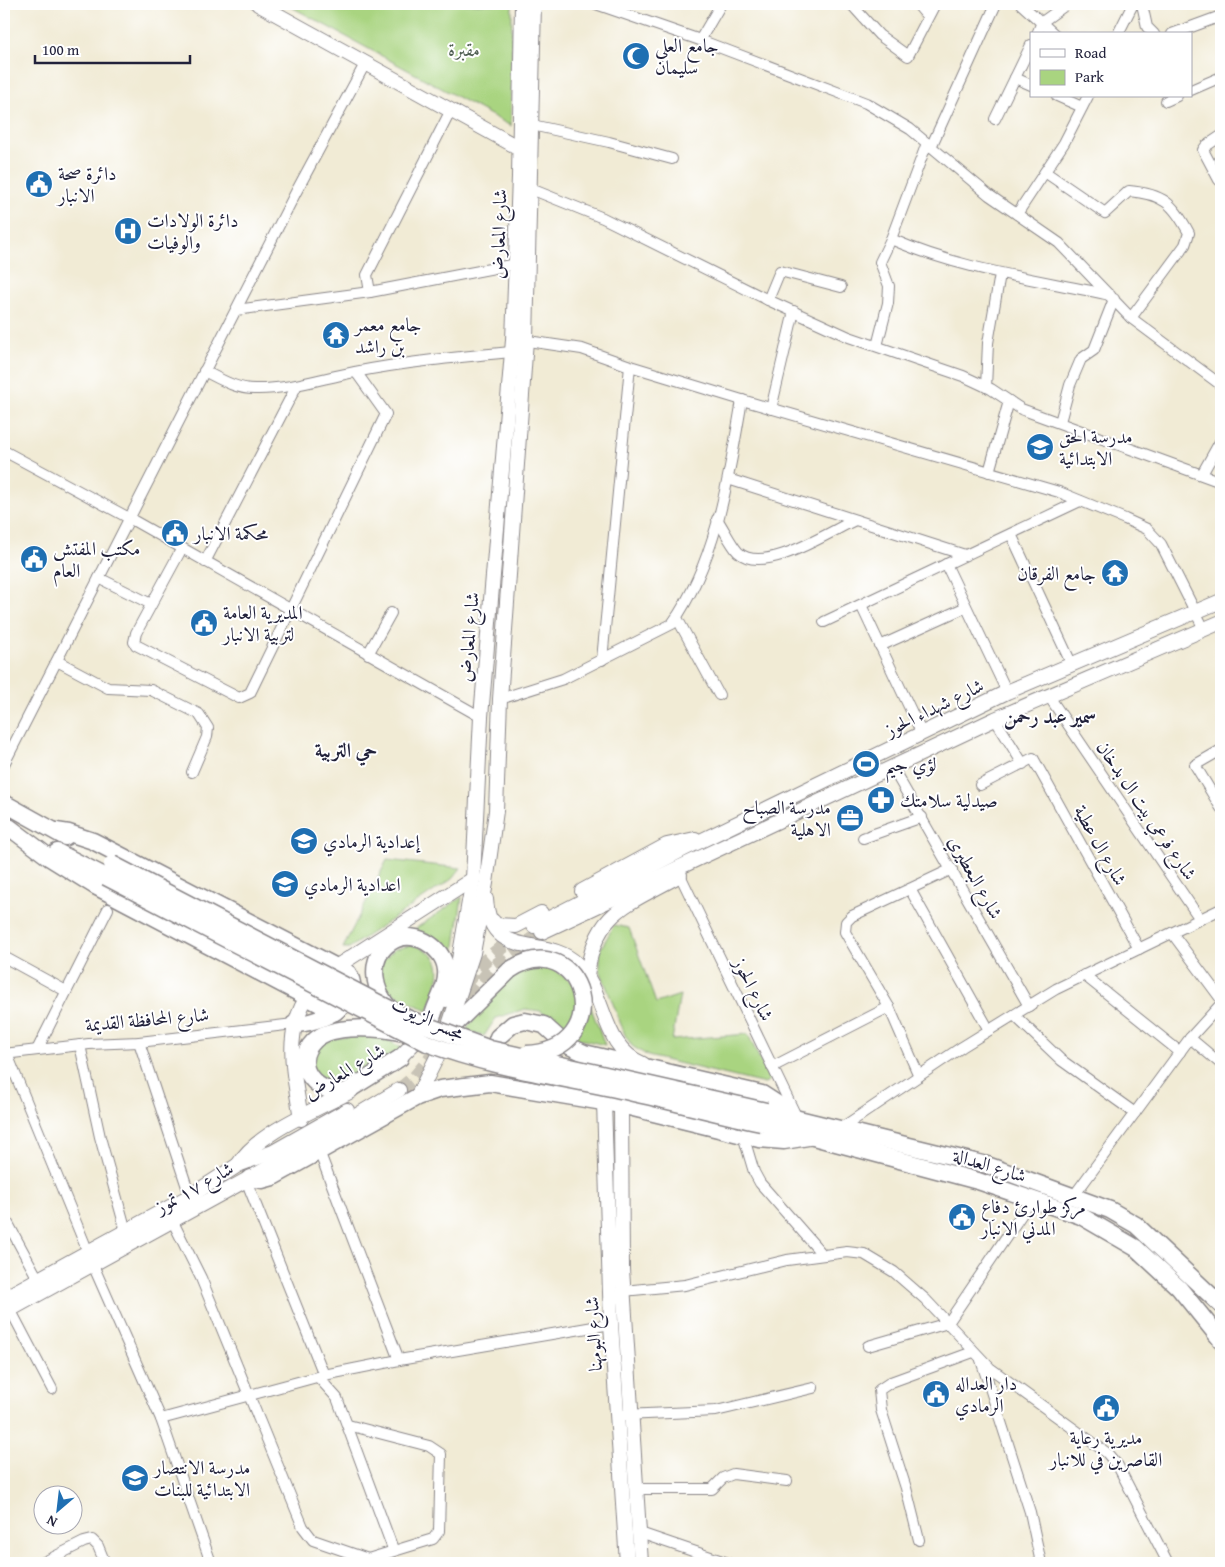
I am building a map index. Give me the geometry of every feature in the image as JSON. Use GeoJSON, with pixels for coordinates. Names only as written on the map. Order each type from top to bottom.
{"type":"FeatureCollection","features":[{"type":"Feature","properties":{"kind":"main road"},"geometry":{"type":"LineString","coordinates":[[4,803],[56,831],[109,871]]}},
{"type":"Feature","properties":{"kind":"main road"},"geometry":{"type":"LineString","coordinates":[[6,825],[109,871]]}},
{"type":"Feature","properties":{"kind":"main road"},"geometry":{"type":"LineString","coordinates":[[6,825],[50,858],[95,886],[335,1012]]}},
{"type":"Feature","properties":{"kind":"main road"},"geometry":{"type":"LineString","coordinates":[[56,831],[93,841],[338,966],[348,973],[353,986],[345,1002],[335,1012],[315,1022],[294,1024]]}},
{"type":"Feature","properties":{"kind":"main road","name":"مجسر الزيوت"},"geometry":{"type":"LineString","coordinates":[[109,871],[391,1010],[455,1038],[763,1117]]}},
{"type":"Feature","properties":{"kind":"main road","name":"مجسر الزيوت"},"geometry":{"type":"LineString","coordinates":[[109,871],[410,1034],[446,1050],[490,1064],[763,1117]]}},
{"type":"Feature","properties":{"kind":"main road"},"geometry":{"type":"LineString","coordinates":[[391,1010],[381,997],[375,974],[382,952],[386,946],[399,938],[418,939],[427,943],[443,956],[446,981],[434,1009],[432,1025]]}},
{"type":"Feature","properties":{"kind":"main road"},"geometry":{"type":"LineString","coordinates":[[446,1033],[510,970],[533,960],[557,964],[575,980],[583,1004],[577,1027],[564,1041],[539,1052],[516,1055]]}},
{"type":"Feature","properties":{"kind":"main road"},"geometry":{"type":"LineString","coordinates":[[513,1086],[502,1079],[495,1068],[494,1049],[502,1032],[513,1024],[525,1021],[544,1025],[565,1044],[584,1053],[762,1094],[780,1105],[792,1117]]}},
{"type":"Feature","properties":{"kind":"main road"},"geometry":{"type":"LineString","coordinates":[[400,1058],[347,1091],[329,1092],[313,1081],[308,1073],[305,1056],[314,1040],[335,1032],[365,1028],[410,1034]]}},
{"type":"Feature","properties":{"kind":"main road"},"geometry":{"type":"LineString","coordinates":[[248,1179],[262,1180],[273,1177],[416,1097],[440,1089],[468,1084],[490,1083],[513,1086],[612,1104],[744,1135],[784,1141],[814,1136]]}},
{"type":"Feature","properties":{"kind":"main road","name":"شارع العدالة"},"geometry":{"type":"LineString","coordinates":[[763,1117],[792,1117],[987,1165],[1110,1210],[1136,1225],[1221,1305]]}},
{"type":"Feature","properties":{"kind":"main road","name":"شارع العدالة"},"geometry":{"type":"LineString","coordinates":[[763,1117],[814,1136],[1032,1198],[1081,1216],[1136,1248],[1179,1288],[1221,1340]]}},
{"type":"Feature","properties":{"kind":"street"},"geometry":{"type":"LineString","coordinates":[[258,4],[519,148]]}},
{"type":"Feature","properties":{"kind":"street","name":"شارع المعارض"},"geometry":{"type":"LineString","coordinates":[[238,1165],[246,1152],[261,1139],[372,1080],[400,1058],[432,1025],[453,984],[480,881],[496,811],[517,344],[516,264],[522,4]]}},
{"type":"Feature","properties":{"kind":"street","name":"شارع المعارض"},"geometry":{"type":"LineString","coordinates":[[416,1097],[429,1075],[446,1033],[473,953],[480,881],[478,806],[480,717],[531,189],[534,4]]}},
{"type":"Feature","properties":{"kind":"street"},"geometry":{"type":"LineString","coordinates":[[596,4],[625,8],[700,40],[866,103],[910,129],[989,195],[1059,243],[1131,318],[1221,385]]}},
{"type":"Feature","properties":{"kind":"street"},"geometry":{"type":"LineString","coordinates":[[700,40],[721,4]]}},
{"type":"Feature","properties":{"kind":"street"},"geometry":{"type":"LineString","coordinates":[[851,4],[879,35],[908,56],[927,16],[935,4]]}},
{"type":"Feature","properties":{"kind":"street"},"geometry":{"type":"LineString","coordinates":[[917,4],[927,16]]}},
{"type":"Feature","properties":{"kind":"street"},"geometry":{"type":"LineString","coordinates":[[877,346],[888,303],[889,286],[880,262],[891,240],[929,145],[996,4]]}},
{"type":"Feature","properties":{"kind":"street"},"geometry":{"type":"LineString","coordinates":[[1021,4],[1052,32]]}},
{"type":"Feature","properties":{"kind":"street"},"geometry":{"type":"LineString","coordinates":[[1038,32],[1042,22],[1067,4]]}},
{"type":"Feature","properties":{"kind":"street"},"geometry":{"type":"LineString","coordinates":[[1119,32],[1133,4]]}},
{"type":"Feature","properties":{"kind":"street"},"geometry":{"type":"LineString","coordinates":[[1142,4],[1147,27],[1152,32]]}},
{"type":"Feature","properties":{"kind":"street"},"geometry":{"type":"LineString","coordinates":[[1177,32],[1221,16]]}},
{"type":"Feature","properties":{"kind":"street"},"geometry":{"type":"LineString","coordinates":[[996,119],[1030,47]]}},
{"type":"Feature","properties":{"kind":"street"},"geometry":{"type":"LineString","coordinates":[[4,764],[204,372],[366,62]]}},
{"type":"Feature","properties":{"kind":"street"},"geometry":{"type":"LineString","coordinates":[[1192,90],[1221,77]]}},
{"type":"Feature","properties":{"kind":"street"},"geometry":{"type":"LineString","coordinates":[[1015,78],[1030,85]]}},
{"type":"Feature","properties":{"kind":"street"},"geometry":{"type":"LineString","coordinates":[[1062,98],[1082,107]]}},
{"type":"Feature","properties":{"kind":"street"},"geometry":{"type":"LineString","coordinates":[[1017,214],[1064,143],[1087,98]]}},
{"type":"Feature","properties":{"kind":"street"},"geometry":{"type":"LineString","coordinates":[[1166,101],[1173,98]]}},
{"type":"Feature","properties":{"kind":"street"},"geometry":{"type":"LineString","coordinates":[[370,292],[367,275],[451,110]]}},
{"type":"Feature","properties":{"kind":"street"},"geometry":{"type":"LineString","coordinates":[[532,125],[672,159]]}},
{"type":"Feature","properties":{"kind":"street"},"geometry":{"type":"LineString","coordinates":[[1219,180],[1204,150],[1206,146],[1221,136]]}},
{"type":"Feature","properties":{"kind":"street"},"geometry":{"type":"LineString","coordinates":[[1045,172],[1104,213],[1129,191],[1151,193],[1176,210],[1188,233],[1186,245],[1131,318]]}},
{"type":"Feature","properties":{"kind":"street"},"geometry":{"type":"LineString","coordinates":[[531,189],[603,218],[768,300],[849,336],[963,376],[986,387],[1021,409],[1221,482]]}},
{"type":"Feature","properties":{"kind":"street"},"geometry":{"type":"LineString","coordinates":[[891,240],[923,254],[1000,274],[1112,297]]}},
{"type":"Feature","properties":{"kind":"street"},"geometry":{"type":"LineString","coordinates":[[236,310],[370,292],[516,264]]}},
{"type":"Feature","properties":{"kind":"street"},"geometry":{"type":"LineString","coordinates":[[768,300],[780,271],[841,286]]}},
{"type":"Feature","properties":{"kind":"street"},"geometry":{"type":"LineString","coordinates":[[986,387],[988,342],[1000,274]]}},
{"type":"Feature","properties":{"kind":"street"},"geometry":{"type":"LineString","coordinates":[[1060,422],[1070,385],[1081,359],[1094,350],[1112,297]]}},
{"type":"Feature","properties":{"kind":"street"},"geometry":{"type":"LineString","coordinates":[[771,408],[794,311]]}},
{"type":"Feature","properties":{"kind":"street"},"geometry":{"type":"LineString","coordinates":[[204,372],[238,387],[254,389],[297,385],[356,372],[517,344],[582,350],[742,400],[989,472],[1080,501],[1147,530],[1161,544],[1204,629]]}},
{"type":"Feature","properties":{"kind":"street"},"geometry":{"type":"LineString","coordinates":[[602,660],[630,366]]}},
{"type":"Feature","properties":{"kind":"street"},"geometry":{"type":"LineString","coordinates":[[182,548],[136,633],[134,638],[136,645],[239,698],[250,692],[292,611],[386,414],[356,372]]}},
{"type":"Feature","properties":{"kind":"street"},"geometry":{"type":"LineString","coordinates":[[205,562],[297,385]]}},
{"type":"Feature","properties":{"kind":"street"},"geometry":{"type":"LineString","coordinates":[[500,699],[563,679],[672,624],[677,618],[708,552],[728,479],[742,400]]}},
{"type":"Feature","properties":{"kind":"street"},"geometry":{"type":"LineString","coordinates":[[989,472],[1009,401]]}},
{"type":"Feature","properties":{"kind":"street"},"geometry":{"type":"LineString","coordinates":[[1202,474],[1221,440]]}},
{"type":"Feature","properties":{"kind":"street"},"geometry":{"type":"LineString","coordinates":[[4,451],[129,518],[480,717]]}},
{"type":"Feature","properties":{"kind":"street"},"geometry":{"type":"LineString","coordinates":[[728,479],[965,555]]}},
{"type":"Feature","properties":{"kind":"street"},"geometry":{"type":"LineString","coordinates":[[824,622],[1080,501]]}},
{"type":"Feature","properties":{"kind":"street"},"geometry":{"type":"LineString","coordinates":[[717,519],[738,552],[749,559],[762,561],[781,556],[855,520]]}},
{"type":"Feature","properties":{"kind":"street"},"geometry":{"type":"LineString","coordinates":[[1011,534],[1072,665]]}},
{"type":"Feature","properties":{"kind":"street"},"geometry":{"type":"LineString","coordinates":[[946,564],[1007,692]]}},
{"type":"Feature","properties":{"kind":"street"},"geometry":{"type":"LineString","coordinates":[[98,578],[151,604]]}},
{"type":"Feature","properties":{"kind":"street","name":"شارع شهداء الحوز"},"geometry":{"type":"LineString","coordinates":[[536,930],[715,842],[873,758],[1007,692],[1221,601]]}},
{"type":"Feature","properties":{"kind":"street"},"geometry":{"type":"LineString","coordinates":[[861,605],[922,734]]}},
{"type":"Feature","properties":{"kind":"street"},"geometry":{"type":"LineString","coordinates":[[880,646],[966,607]]}},
{"type":"Feature","properties":{"kind":"street"},"geometry":{"type":"LineString","coordinates":[[368,654],[391,613]]}},
{"type":"Feature","properties":{"kind":"street"},"geometry":{"type":"LineString","coordinates":[[677,618],[720,695]]}},
{"type":"Feature","properties":{"kind":"street","name":"شارع شهداء الحوز"},"geometry":{"type":"LineString","coordinates":[[715,842],[886,770],[1048,695],[1221,622]]}},
{"type":"Feature","properties":{"kind":"street"},"geometry":{"type":"LineString","coordinates":[[57,661],[108,688],[151,690],[199,714],[208,728],[207,737],[192,772]]}},
{"type":"Feature","properties":{"kind":"street","name":"شارع فرعي بيت ال بدخان"},"geometry":{"type":"LineString","coordinates":[[1048,695],[1200,919]]}},
{"type":"Feature","properties":{"kind":"street"},"geometry":{"type":"LineString","coordinates":[[980,785],[1023,764],[995,719]]}},
{"type":"Feature","properties":{"kind":"street"},"geometry":{"type":"LineString","coordinates":[[1221,750],[1195,765],[1221,808]]}},
{"type":"Feature","properties":{"kind":"street"},"geometry":{"type":"LineString","coordinates":[[873,758],[886,770]]}},
{"type":"Feature","properties":{"kind":"street","name":"شارع ال عطية"},"geometry":{"type":"LineString","coordinates":[[1023,764],[1033,758],[1139,949]]}},
{"type":"Feature","properties":{"kind":"street","name":"شارع البعطيري"},"geometry":{"type":"LineString","coordinates":[[886,770],[922,817],[1029,1006]]}},
{"type":"Feature","properties":{"kind":"street"},"geometry":{"type":"LineString","coordinates":[[478,806],[496,811]]}},
{"type":"Feature","properties":{"kind":"street"},"geometry":{"type":"LineString","coordinates":[[863,838],[922,817]]}},
{"type":"Feature","properties":{"kind":"street"},"geometry":{"type":"LineString","coordinates":[[489,915],[496,925],[516,926],[667,845],[683,840],[715,842]]}},
{"type":"Feature","properties":{"kind":"street"},"geometry":{"type":"LineString","coordinates":[[587,976],[591,949],[595,938],[609,918],[619,910],[700,864],[715,842]]}},
{"type":"Feature","properties":{"kind":"street"},"geometry":{"type":"LineString","coordinates":[[919,1076],[889,1007],[845,932],[846,922],[852,916],[952,869]]}},
{"type":"Feature","properties":{"kind":"street","name":"شارع الحوز"},"geometry":{"type":"LineString","coordinates":[[680,875],[772,1068],[792,1117]]}},
{"type":"Feature","properties":{"kind":"street"},"geometry":{"type":"LineString","coordinates":[[301,1119],[291,1051],[294,1024],[306,997],[320,979],[338,966],[480,881],[489,915],[496,928],[510,941],[562,953],[577,964],[587,976],[613,1037],[621,1049],[636,1061],[668,1073]]}},
{"type":"Feature","properties":{"kind":"street"},"geometry":{"type":"LineString","coordinates":[[910,888],[989,1030]]}},
{"type":"Feature","properties":{"kind":"street"},"geometry":{"type":"LineString","coordinates":[[37,1050],[108,909]]}},
{"type":"Feature","properties":{"kind":"street"},"geometry":{"type":"LineString","coordinates":[[840,1129],[989,1030],[1029,1006],[1084,976],[1221,909]]}},
{"type":"Feature","properties":{"kind":"street"},"geometry":{"type":"LineString","coordinates":[[1172,933],[1221,999]]}},
{"type":"Feature","properties":{"kind":"street"},"geometry":{"type":"LineString","coordinates":[[4,957],[66,991]]}},
{"type":"Feature","properties":{"kind":"street"},"geometry":{"type":"LineString","coordinates":[[1084,976],[1180,1052]]}},
{"type":"Feature","properties":{"kind":"street"},"geometry":{"type":"LineString","coordinates":[[1073,1197],[1190,1038],[1221,1004]]}},
{"type":"Feature","properties":{"kind":"street"},"geometry":{"type":"LineString","coordinates":[[772,1068],[889,1007]]}},
{"type":"Feature","properties":{"kind":"street"},"geometry":{"type":"LineString","coordinates":[[1014,1015],[1060,1060],[1135,1113]]}},
{"type":"Feature","properties":{"kind":"street","name":"شارع المحافظة القديمة"},"geometry":{"type":"LineString","coordinates":[[5,1054],[80,1045],[140,1042],[294,1024]]}},
{"type":"Feature","properties":{"kind":"street"},"geometry":{"type":"LineString","coordinates":[[1190,1038],[1221,1064]]}},
{"type":"Feature","properties":{"kind":"street"},"geometry":{"type":"LineString","coordinates":[[140,1042],[190,1196]]}},
{"type":"Feature","properties":{"kind":"street"},"geometry":{"type":"LineString","coordinates":[[80,1045],[100,1137],[126,1230]]}},
{"type":"Feature","properties":{"kind":"street"},"geometry":{"type":"LineString","coordinates":[[5,1054],[90,1258],[161,1419],[211,1563]]}},
{"type":"Feature","properties":{"kind":"street","name":"شارع ١٧ تموز"},"geometry":{"type":"LineString","coordinates":[[6,1307],[38,1279],[90,1258],[126,1230],[150,1225],[172,1220],[248,1179],[399,1086],[273,1152],[238,1165],[150,1225],[6,1307]]}},
{"type":"Feature","properties":{"kind":"street","name":"شارع البومهنا"},"geometry":{"type":"LineString","coordinates":[[612,1104],[606,1156],[610,1324],[627,1563]]}},
{"type":"Feature","properties":{"kind":"street","name":"شارع البومهنا"},"geometry":{"type":"LineString","coordinates":[[612,1104],[621,1156],[623,1291],[633,1416],[637,1532],[640,1563]]}},
{"type":"Feature","properties":{"kind":"street"},"geometry":{"type":"LineString","coordinates":[[744,1135],[754,1172],[760,1183],[823,1255]]}},
{"type":"Feature","properties":{"kind":"street"},"geometry":{"type":"LineString","coordinates":[[319,1151],[399,1360]]}},
{"type":"Feature","properties":{"kind":"street"},"geometry":{"type":"LineString","coordinates":[[606,1156],[621,1156]]}},
{"type":"Feature","properties":{"kind":"street"},"geometry":{"type":"LineString","coordinates":[[248,1179],[321,1376],[337,1398],[393,1550]]}},
{"type":"Feature","properties":{"kind":"street"},"geometry":{"type":"LineString","coordinates":[[868,1346],[948,1324],[1032,1198]]}},
{"type":"Feature","properties":{"kind":"street"},"geometry":{"type":"LineString","coordinates":[[4,1216],[38,1279]]}},
{"type":"Feature","properties":{"kind":"street"},"geometry":{"type":"LineString","coordinates":[[172,1220],[201,1278],[303,1527],[313,1540],[368,1561],[393,1550],[433,1539],[439,1531],[441,1454],[429,1446],[348,1425]]}},
{"type":"Feature","properties":{"kind":"street"},"geometry":{"type":"LineString","coordinates":[[623,1291],[685,1285],[786,1260],[847,1252],[864,1254],[894,1272],[977,1355],[1106,1453],[1118,1466],[1168,1563]]}},
{"type":"Feature","properties":{"kind":"street"},"geometry":{"type":"LineString","coordinates":[[6,1307],[52,1389]]}},
{"type":"Feature","properties":{"kind":"street"},"geometry":{"type":"LineString","coordinates":[[161,1419],[248,1394],[321,1376],[399,1360],[610,1324]]}},
{"type":"Feature","properties":{"kind":"street"},"geometry":{"type":"LineString","coordinates":[[919,1540],[906,1488],[881,1410],[879,1390],[891,1382],[977,1355]]}},
{"type":"Feature","properties":{"kind":"street"},"geometry":{"type":"LineString","coordinates":[[977,1355],[1030,1512],[1041,1563]]}},
{"type":"Feature","properties":{"kind":"street"},"geometry":{"type":"LineString","coordinates":[[617,1414],[633,1416],[716,1411],[813,1388]]}},
{"type":"Feature","properties":{"kind":"street"},"geometry":{"type":"LineString","coordinates":[[637,1489],[712,1489],[723,1478],[733,1474],[787,1481]]}},
{"type":"Feature","properties":{"kind":"street"},"geometry":{"type":"LineString","coordinates":[[637,1532],[728,1563]]}},
{"type":"Feature","properties":{"kind":"street"},"geometry":{"type":"LineString","coordinates":[[42,1563],[84,1542],[92,1540],[98,1546],[105,1563]]}},
{"type":"Feature","properties":{"kind":"green space","name":"مقبرة"},"geometry":{"type":"Polygon","coordinates":[[[286,4],[512,4],[511,126],[286,4]]]}},
{"type":"Feature","properties":{"kind":"green space"},"geometry":{"type":"Polygon","coordinates":[[[387,860],[461,868],[452,879],[349,948],[343,948],[387,860]]]}},
{"type":"Feature","properties":{"kind":"green space"},"geometry":{"type":"Polygon","coordinates":[[[462,897],[453,960],[446,947],[437,939],[412,931],[462,897]]]}},
{"type":"Feature","properties":{"kind":"green space"},"geometry":{"type":"Polygon","coordinates":[[[614,925],[629,928],[656,1003],[680,995],[672,1040],[748,1034],[769,1079],[765,1084],[648,1056],[632,1046],[625,1035],[600,970],[600,950],[614,925]]]}},
{"type":"Feature","properties":{"kind":"green space"},"geometry":{"type":"Polygon","coordinates":[[[412,945],[425,950],[433,956],[439,971],[428,1011],[388,991],[380,981],[382,961],[395,949],[412,945]]]}},
{"type":"Feature","properties":{"kind":"green space"},"geometry":{"type":"Polygon","coordinates":[[[520,966],[552,968],[585,992],[605,1045],[575,1038],[564,1032],[550,1017],[540,1011],[525,1009],[496,1018],[484,1036],[466,1030],[498,986],[520,966]]]}},
{"type":"Feature","properties":{"kind":"green space"},"geometry":{"type":"Polygon","coordinates":[[[378,1034],[403,1049],[348,1083],[329,1085],[314,1072],[311,1058],[313,1052],[328,1039],[378,1034]]]}},
{"type":"Feature","properties":{"kind":"tunnel"},"geometry":{"type":"LineString","coordinates":[[455,1014],[492,968],[539,934]]}},
{"type":"Feature","properties":{"kind":"tunnel"},"geometry":{"type":"LineString","coordinates":[[434,1039],[449,1009],[474,972],[512,940]]}},
{"type":"Feature","properties":{"kind":"tunnel"},"geometry":{"type":"LineString","coordinates":[[399,1090],[415,1077],[435,1053]]}},
{"type":"Feature","properties":{"kind":"place","name":"جامع العلي سليمان"},"geometry":{"type":"Point","coordinates":[636,56]}},
{"type":"Feature","properties":{"kind":"place","name":"دائرة صحة الانبار"},"geometry":{"type":"Point","coordinates":[39,184]}},
{"type":"Feature","properties":{"kind":"place","name":"دائرة الولادات والوفيات"},"geometry":{"type":"Point","coordinates":[128,231]}},
{"type":"Feature","properties":{"kind":"place","name":"جامع معمر بن راشد"},"geometry":{"type":"Point","coordinates":[336,335]}},
{"type":"Feature","properties":{"kind":"place","name":"مدرسة الحق الابتدائية"},"geometry":{"type":"Point","coordinates":[1040,447]}},
{"type":"Feature","properties":{"kind":"place","name":"محكمة الانبار"},"geometry":{"type":"Point","coordinates":[175,533]}},
{"type":"Feature","properties":{"kind":"place","name":"مكتب المفتش العام"},"geometry":{"type":"Point","coordinates":[34,559]}},
{"type":"Feature","properties":{"kind":"place","name":"جامع الفرقان"},"geometry":{"type":"Point","coordinates":[1115,573]}},
{"type":"Feature","properties":{"kind":"place","name":"المديرية العامة لتربية الانبار"},"geometry":{"type":"Point","coordinates":[204,623]}},
{"type":"Feature","properties":{"kind":"place","name":"لؤي جيم"},"geometry":{"type":"Point","coordinates":[866,764]}},
{"type":"Feature","properties":{"kind":"place","name":"صيدلية سلامتك"},"geometry":{"type":"Point","coordinates":[881,800]}},
{"type":"Feature","properties":{"kind":"place","name":"مدرسة الصباح الاهلية"},"geometry":{"type":"Point","coordinates":[850,818]}},
{"type":"Feature","properties":{"kind":"place","name":"إعدادية الرمادي"},"geometry":{"type":"Point","coordinates":[304,841]}},
{"type":"Feature","properties":{"kind":"place","name":"اعدادية الرمادي"},"geometry":{"type":"Point","coordinates":[285,884]}},
{"type":"Feature","properties":{"kind":"place","name":"مركز طوارئ دفاع المدني الانبار"},"geometry":{"type":"Point","coordinates":[962,1217]}},
{"type":"Feature","properties":{"kind":"place","name":"دار العداله الرمادي"},"geometry":{"type":"Point","coordinates":[936,1394]}},
{"type":"Feature","properties":{"kind":"place","name":"مديرية رعاية القاصرين في للانبار"},"geometry":{"type":"Point","coordinates":[1106,1408]}},
{"type":"Feature","properties":{"kind":"place","name":"مدرسة الانتصار الابتدائية للبنات"},"geometry":{"type":"Point","coordinates":[135,1478]}},
{"type":"Feature","properties":{"kind":"district","name":"سمير عبد رحمن"},"geometry":{"type":"Point","coordinates":[1050,715]}},
{"type":"Feature","properties":{"kind":"district","name":"حي التربية"},"geometry":{"type":"Point","coordinates":[346,749]}}]}
